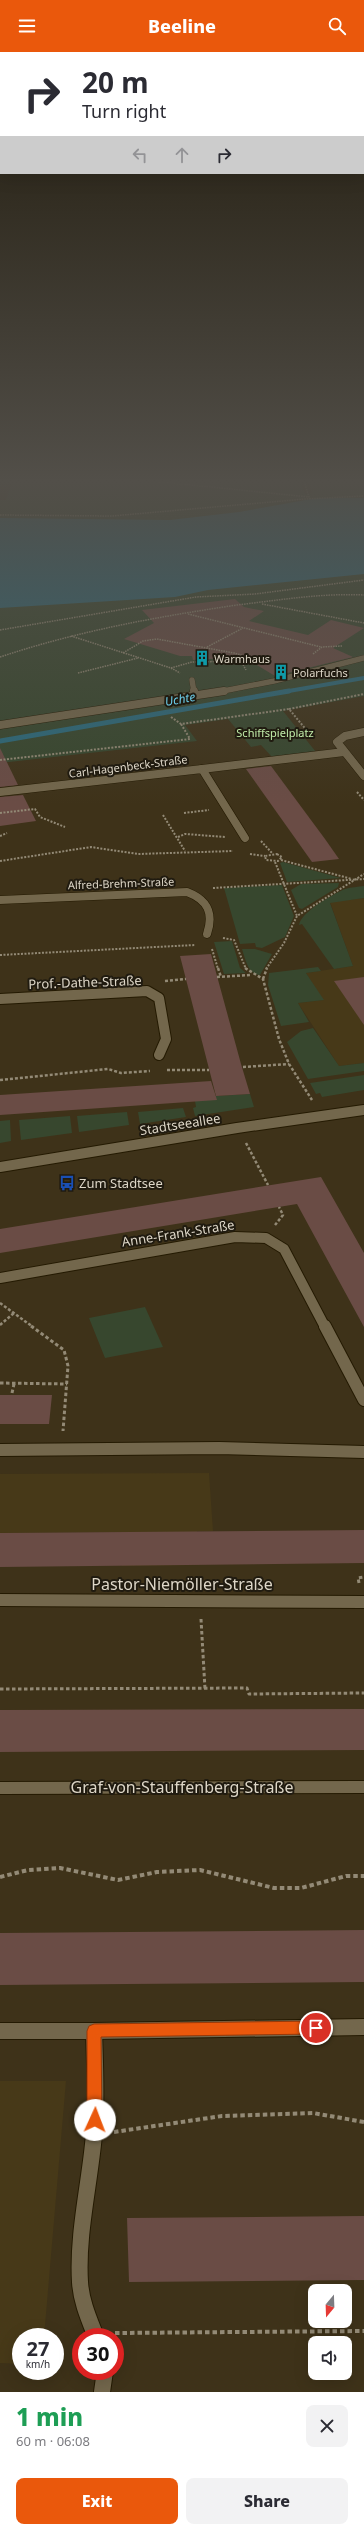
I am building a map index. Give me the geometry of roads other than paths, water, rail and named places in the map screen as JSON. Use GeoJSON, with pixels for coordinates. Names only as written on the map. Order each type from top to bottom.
{"type":"FeatureCollection","features":[{"type":"Feature","properties":{"kind":"street"},"geometry":{"type":"LineString","coordinates":[[0,725],[195,696],[315,672],[364,658]]}},
{"type":"Feature","properties":{"kind":"street"},"geometry":{"type":"LineString","coordinates":[[192,680],[195,696]]}},
{"type":"Feature","properties":{"kind":"street"},"geometry":{"type":"LineString","coordinates":[[364,732],[345,736],[336,742],[364,776]]}},
{"type":"Feature","properties":{"kind":"street"},"geometry":{"type":"LineString","coordinates":[[202,769],[344,752]]}},
{"type":"Feature","properties":{"kind":"street","name":"Carl-Hagenbeck-Straße"},"geometry":{"type":"LineString","coordinates":[[0,792],[202,769],[246,838]]}},
{"type":"Feature","properties":{"kind":"street","name":"Alfred-Brehm-Straße"},"geometry":{"type":"LineString","coordinates":[[0,900],[187,892],[198,895],[206,901],[212,923],[208,934]]}},
{"type":"Feature","properties":{"kind":"street","name":"Prof.-Dathe-Straße"},"geometry":{"type":"LineString","coordinates":[[0,999],[147,991],[159,998],[166,1040],[159,1055]]}},
{"type":"Feature","properties":{"kind":"street","name":"Stadtseeallee"},"geometry":{"type":"LineString","coordinates":[[0,1167],[237,1128],[364,1110]]}},
{"type":"Feature","properties":{"kind":"street","name":"Anne-Frank-Straße"},"geometry":{"type":"LineString","coordinates":[[0,1278],[235,1237],[266,1238],[284,1249],[364,1400]]}},
{"type":"Feature","properties":{"kind":"street"},"geometry":{"type":"LineString","coordinates":[[0,1450],[219,1448],[364,1452]]}},
{"type":"Feature","properties":{"kind":"street","name":"Pastor-Niemöller-Straße"},"geometry":{"type":"LineString","coordinates":[[0,1600],[363,1602]]}},
{"type":"Feature","properties":{"kind":"street","name":"Graf-von-Stauffenberg-Straße"},"geometry":{"type":"LineString","coordinates":[[0,1788],[364,1787]]}},
{"type":"Feature","properties":{"kind":"street"},"geometry":{"type":"LineString","coordinates":[[0,2031],[364,2027]]}},
{"type":"Feature","properties":{"kind":"street"},"geometry":{"type":"LineString","coordinates":[[92,2328],[85,2309],[80,2283],[80,2256],[94,2134],[96,2091],[94,2031]]}},
{"type":"Feature","properties":{"kind":"street"},"geometry":{"type":"LineString","coordinates":[[102,2392],[104,2380]]}},
{"type":"Feature","properties":{"kind":"water"},"geometry":{"type":"Polygon","coordinates":[[[0,587],[235,587],[208,590],[175,597],[0,608],[0,587]]]}},
{"type":"Feature","properties":{"kind":"waterway","name":"Uchte"},"geometry":{"type":"LineString","coordinates":[[283,692],[364,678]]}},
{"type":"Feature","properties":{"kind":"waterway","name":"Uchte"},"geometry":{"type":"LineString","coordinates":[[0,741],[289,691]]}},
{"type":"Feature","properties":{"kind":"place","name":"Warmhaus"},"geometry":{"type":"Point","coordinates":[202,658]}},
{"type":"Feature","properties":{"kind":"place","name":"Polarfuchs"},"geometry":{"type":"Point","coordinates":[281,672]}},
{"type":"Feature","properties":{"kind":"place","name":"Zum Stadtsee"},"geometry":{"type":"Point","coordinates":[67,1183]}},
{"type":"Feature","properties":{"kind":"park label","name":"Schiffspielplatz"},"geometry":{"type":"Point","coordinates":[275,732]}}]}
